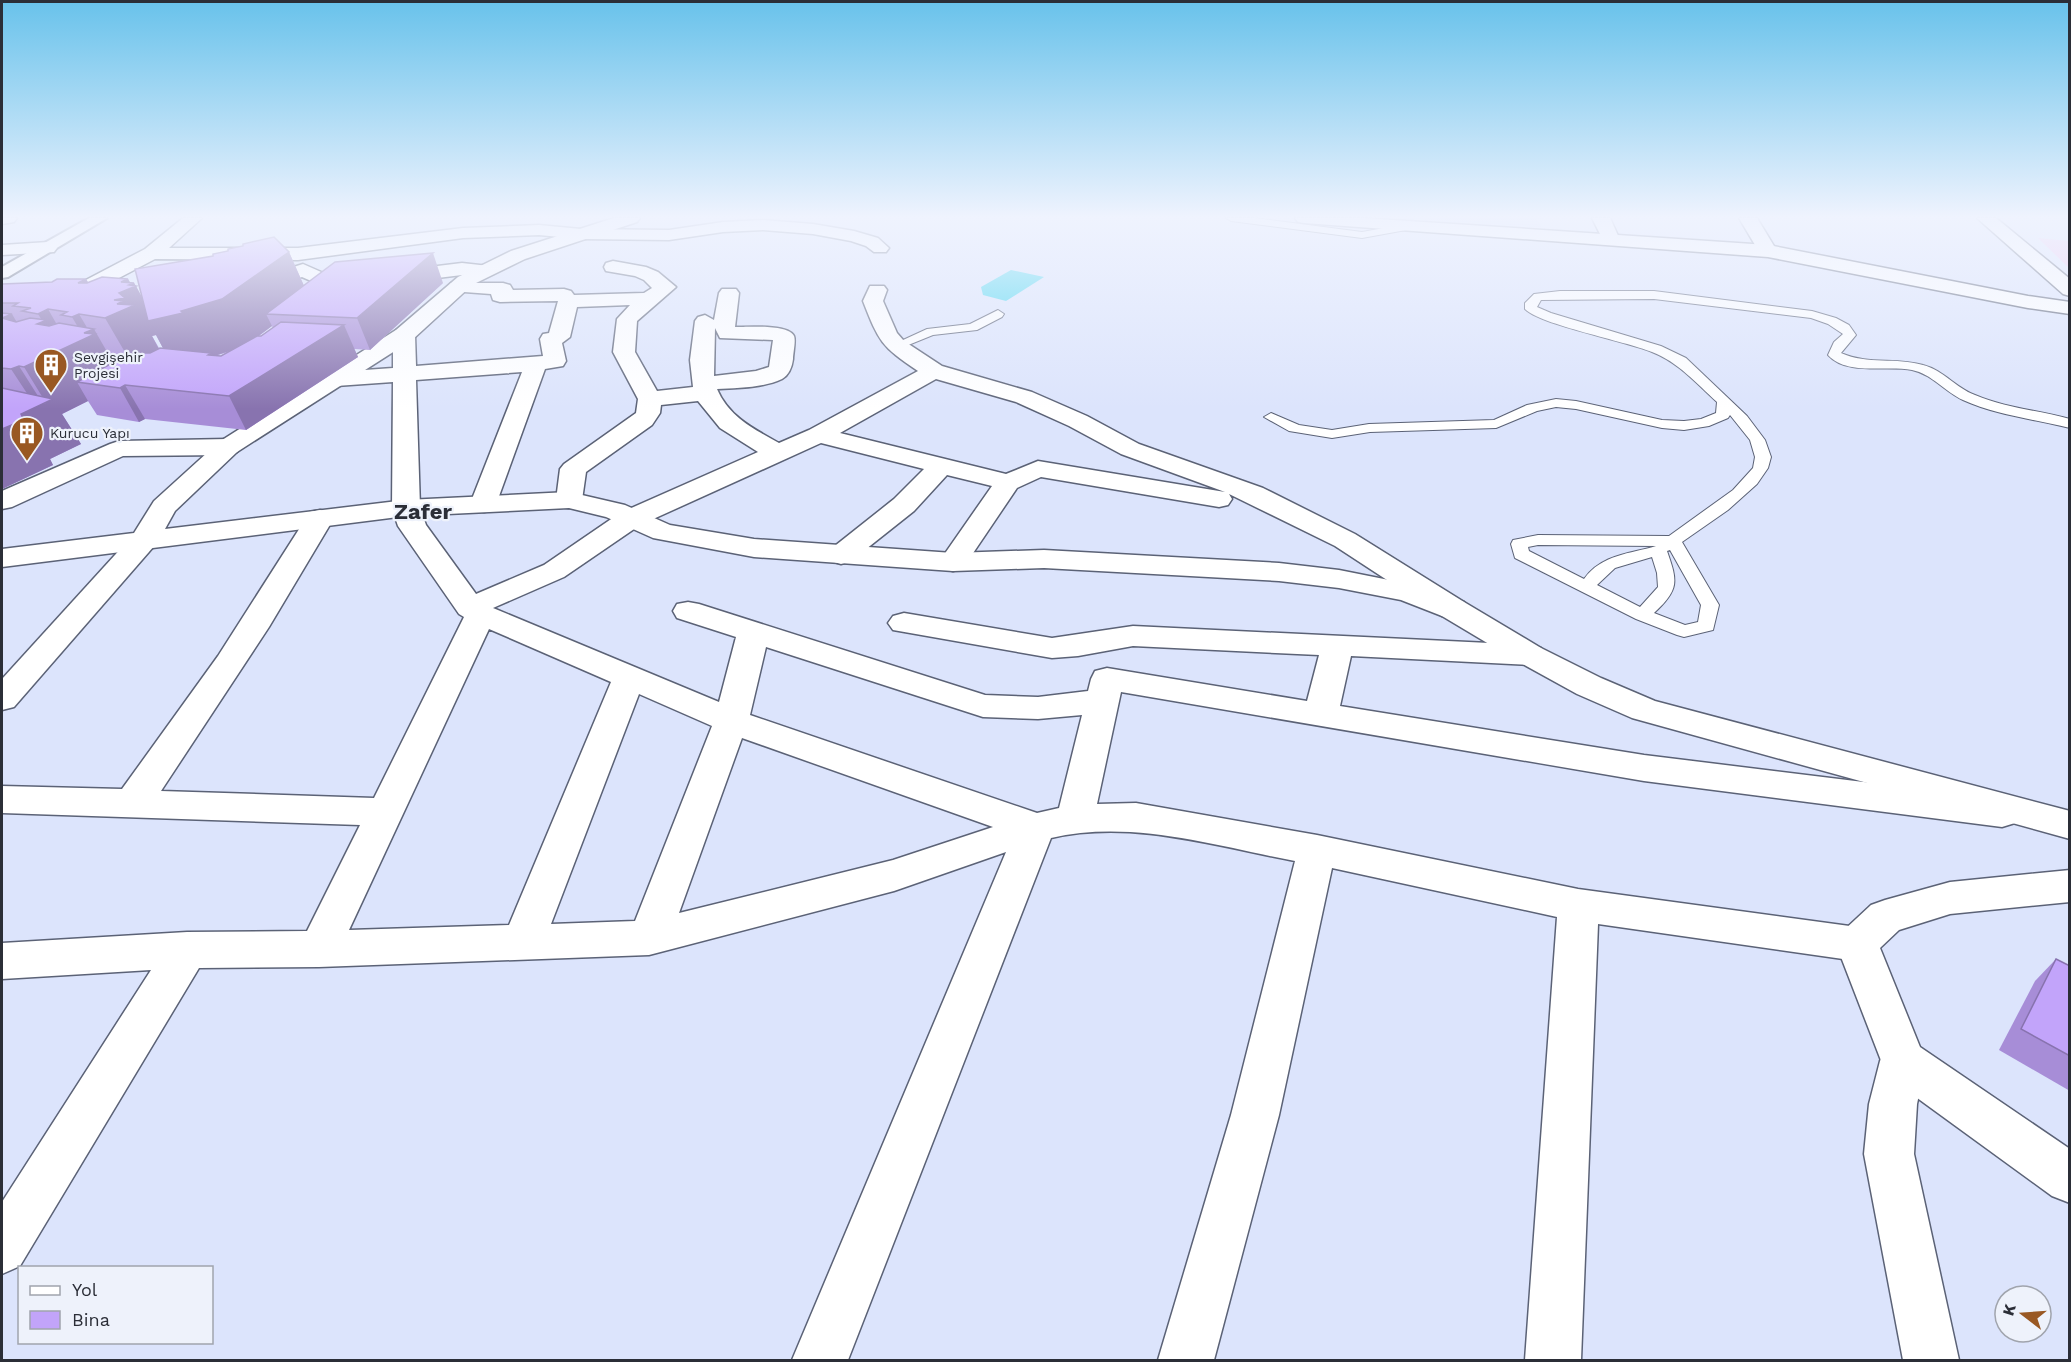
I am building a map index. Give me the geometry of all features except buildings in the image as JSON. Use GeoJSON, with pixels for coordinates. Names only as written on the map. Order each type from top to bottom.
{"type":"FeatureCollection","features":[{"type":"Feature","properties":{"kind":"street"},"geometry":{"type":"LineString","coordinates":[[11,323],[94,282]]}},
{"type":"Feature","properties":{"kind":"street"},"geometry":{"type":"LineString","coordinates":[[259,285],[269,282]]}},
{"type":"Feature","properties":{"kind":"street"},"geometry":{"type":"LineString","coordinates":[[2,699],[145,539],[164,507],[228,447],[404,335],[465,282]]}},
{"type":"Feature","properties":{"kind":"street"},"geometry":{"type":"LineString","coordinates":[[569,500],[573,469],[643,420],[648,413],[650,399],[624,352],[627,319],[666,287],[655,282]]}},
{"type":"Feature","properties":{"kind":"street"},"geometry":{"type":"LineString","coordinates":[[1924,282],[2070,308]]}},
{"type":"Feature","properties":{"kind":"street"},"geometry":{"type":"LineString","coordinates":[[336,379],[555,361],[550,339],[559,337],[568,301],[564,295],[500,296],[503,290],[458,286]]}},
{"type":"Feature","properties":{"kind":"street"},"geometry":{"type":"LineString","coordinates":[[877,290],[873,301],[887,334],[896,346],[934,371],[1024,397],[1078,421],[1130,449],[1254,494],[1345,540],[1530,655],[1589,686],[1644,710],[2056,822]]}},
{"type":"Feature","properties":{"kind":"street"},"geometry":{"type":"LineString","coordinates":[[650,399],[774,374],[779,370],[784,337],[779,334],[728,333],[724,326],[729,293]]}},
{"type":"Feature","properties":{"kind":"street"},"geometry":{"type":"LineString","coordinates":[[568,301],[649,299]]}},
{"type":"Feature","properties":{"kind":"street"},"geometry":{"type":"LineString","coordinates":[[705,321],[702,374],[710,404],[724,421],[778,453]]}},
{"type":"Feature","properties":{"kind":"street"},"geometry":{"type":"LineString","coordinates":[[11,323],[56,327]]}},
{"type":"Feature","properties":{"kind":"street"},"geometry":{"type":"LineString","coordinates":[[404,335],[406,508],[412,526],[476,610],[730,721],[1056,823]]}},
{"type":"Feature","properties":{"kind":"street"},"geometry":{"type":"LineString","coordinates":[[484,504],[536,364]]}},
{"type":"Feature","properties":{"kind":"street"},"geometry":{"type":"LineString","coordinates":[[319,949],[386,812],[476,610],[554,571],[630,519],[818,435],[934,371]]}},
{"type":"Feature","properties":{"kind":"street"},"geometry":{"type":"LineString","coordinates":[[818,435],[1008,482]]}},
{"type":"Feature","properties":{"kind":"street"},"geometry":{"type":"LineString","coordinates":[[2,501],[119,449],[228,447]]}},
{"type":"Feature","properties":{"kind":"street"},"geometry":{"type":"LineString","coordinates":[[841,555],[904,505],[940,466]]}},
{"type":"Feature","properties":{"kind":"street"},"geometry":{"type":"LineString","coordinates":[[953,562],[1008,482],[1038,469],[1199,494],[1312,525]]}},
{"type":"Feature","properties":{"kind":"street"},"geometry":{"type":"LineString","coordinates":[[2,558],[406,508],[569,500],[615,511],[663,532],[754,548],[953,562],[1044,559],[1280,572],[1339,579],[1409,593],[1454,609]]}},
{"type":"Feature","properties":{"kind":"street"},"geometry":{"type":"LineString","coordinates":[[132,803],[195,716],[270,602],[320,518]]}},
{"type":"Feature","properties":{"kind":"street"},"geometry":{"type":"LineString","coordinates":[[688,611],[983,706],[1038,708],[1105,690],[1321,714],[1644,768],[2056,822]]}},
{"type":"Feature","properties":{"kind":"street"},"geometry":{"type":"LineString","coordinates":[[904,623],[1052,648],[1133,636],[1530,655]]}},
{"type":"Feature","properties":{"kind":"street"},"geometry":{"type":"LineString","coordinates":[[649,938],[730,721],[753,633]]}},
{"type":"Feature","properties":{"kind":"street"},"geometry":{"type":"LineString","coordinates":[[820,1360],[1056,823],[1105,690],[1100,642]]}},
{"type":"Feature","properties":{"kind":"street"},"geometry":{"type":"LineString","coordinates":[[1321,714],[1337,646]]}},
{"type":"Feature","properties":{"kind":"street"},"geometry":{"type":"LineString","coordinates":[[523,942],[629,677]]}},
{"type":"Feature","properties":{"kind":"street"},"geometry":{"type":"LineString","coordinates":[[2,799],[386,812]]}},
{"type":"Feature","properties":{"kind":"street"},"geometry":{"type":"LineString","coordinates":[[2,961],[187,950],[319,949],[649,938],[894,875],[1056,823],[1136,817],[1317,850],[1578,905],[1857,944]]}},
{"type":"Feature","properties":{"kind":"street"},"geometry":{"type":"LineString","coordinates":[[1186,1360],[1255,1115],[1317,850]]}},
{"type":"Feature","properties":{"kind":"street"},"geometry":{"type":"LineString","coordinates":[[1857,944],[1884,917],[1950,898],[2070,886]]}},
{"type":"Feature","properties":{"kind":"street"},"geometry":{"type":"LineString","coordinates":[[1553,1360],[1578,905]]}},
{"type":"Feature","properties":{"kind":"street"},"geometry":{"type":"LineString","coordinates":[[1857,944],[1903,1061],[2070,1179]]}},
{"type":"Feature","properties":{"kind":"street"},"geometry":{"type":"LineString","coordinates":[[2,1248],[187,950]]}},
{"type":"Feature","properties":{"kind":"street"},"geometry":{"type":"LineString","coordinates":[[1903,1061],[1893,1104],[1889,1154],[1931,1360]]}},
{"type":"Feature","properties":{"kind":"lane"},"geometry":{"type":"LineString","coordinates":[[1587,587],[1594,575],[1609,563],[1658,551],[1744,490],[1763,459],[1759,442],[1745,422],[1681,361],[1646,346],[1547,316],[1532,309],[1531,303],[1538,297],[1560,295],[1654,296],[1753,305],[1812,315],[1845,328],[1850,335],[1839,345],[1834,355],[1846,361],[1865,366],[1904,366],[1921,369],[1968,398],[2070,424]]}},
{"type":"Feature","properties":{"kind":"lane"},"geometry":{"type":"LineString","coordinates":[[896,346],[931,332],[973,327],[998,314]]}},
{"type":"Feature","properties":{"kind":"lane"},"geometry":{"type":"LineString","coordinates":[[1271,417],[1284,426],[1301,431],[1353,434],[1369,428],[1496,424],[1516,417],[1534,406],[1557,403],[1641,420],[1683,425],[1711,422],[1723,415],[1724,401]]}},
{"type":"Feature","properties":{"kind":"lane"},"geometry":{"type":"LineString","coordinates":[[1538,540],[1673,541],[1710,605],[1706,626],[1684,631],[1642,615],[1521,554],[1519,544],[1538,540]]}},
{"type":"Feature","properties":{"kind":"lane"},"geometry":{"type":"LineString","coordinates":[[1642,615],[1663,597],[1669,580],[1658,551]]}},
{"type":"Feature","properties":{"kind":"water"},"geometry":{"type":"Polygon","coordinates":[[[991,282],[1037,282],[1006,301],[983,295],[981,287],[991,282]]]}},
{"type":"Feature","properties":{"kind":"place","name":"Sevgişehir Projesi"},"geometry":{"type":"Point","coordinates":[51,394]}},
{"type":"Feature","properties":{"kind":"place","name":"Kurucu Yapı"},"geometry":{"type":"Point","coordinates":[27,462]}},
{"type":"Feature","properties":{"kind":"district","name":"Zafer"},"geometry":{"type":"Point","coordinates":[423,511]}}]}
